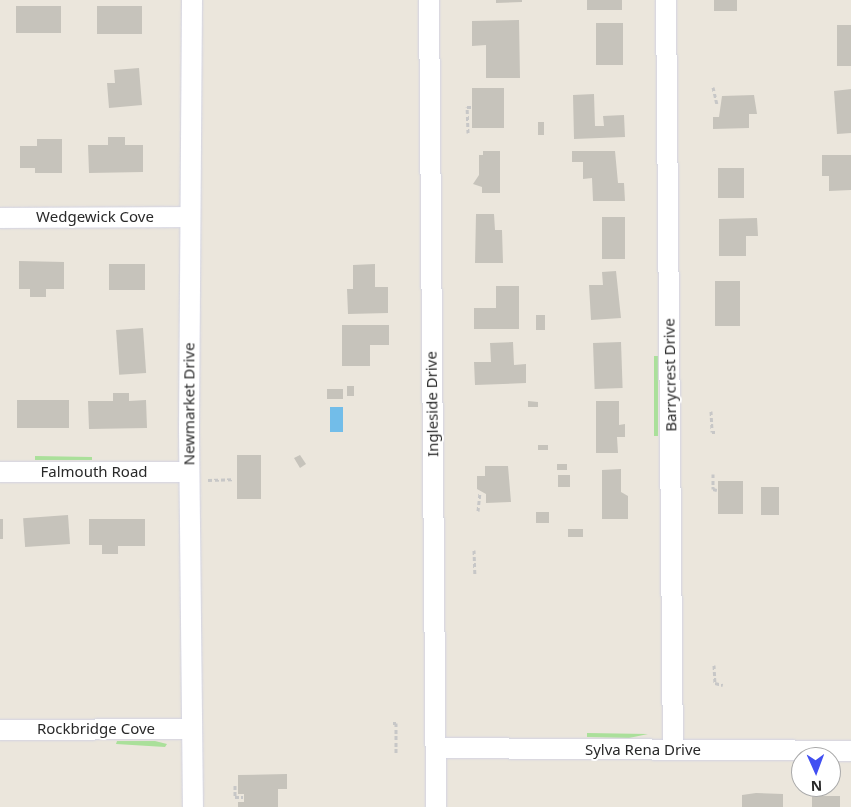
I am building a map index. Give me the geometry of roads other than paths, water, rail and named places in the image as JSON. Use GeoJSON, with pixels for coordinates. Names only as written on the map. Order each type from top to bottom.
{"type":"FeatureCollection","features":[{"type":"Feature","properties":{"kind":"street","name":"Newmarket Drive"},"geometry":{"type":"LineString","coordinates":[[192,0],[189,472],[193,807]]}},
{"type":"Feature","properties":{"kind":"street","name":"Ingleside Drive"},"geometry":{"type":"LineString","coordinates":[[429,0],[436,807]]}},
{"type":"Feature","properties":{"kind":"street","name":"Barrycrest Drive"},"geometry":{"type":"LineString","coordinates":[[666,0],[673,750]]}},
{"type":"Feature","properties":{"kind":"street","name":"Wedgewick Cove"},"geometry":{"type":"LineString","coordinates":[[0,218],[190,217]]}},
{"type":"Feature","properties":{"kind":"street","name":"Falmouth Road"},"geometry":{"type":"LineString","coordinates":[[0,472],[189,472]]}},
{"type":"Feature","properties":{"kind":"street","name":"Rockbridge Cove"},"geometry":{"type":"LineString","coordinates":[[0,730],[192,729]]}},
{"type":"Feature","properties":{"kind":"street","name":"Sylva Rena Drive"},"geometry":{"type":"LineString","coordinates":[[436,748],[851,751]]}},
{"type":"Feature","properties":{"kind":"water"},"geometry":{"type":"Polygon","coordinates":[[[330,407],[343,407],[343,432],[330,432],[330,407]]]}}]}
